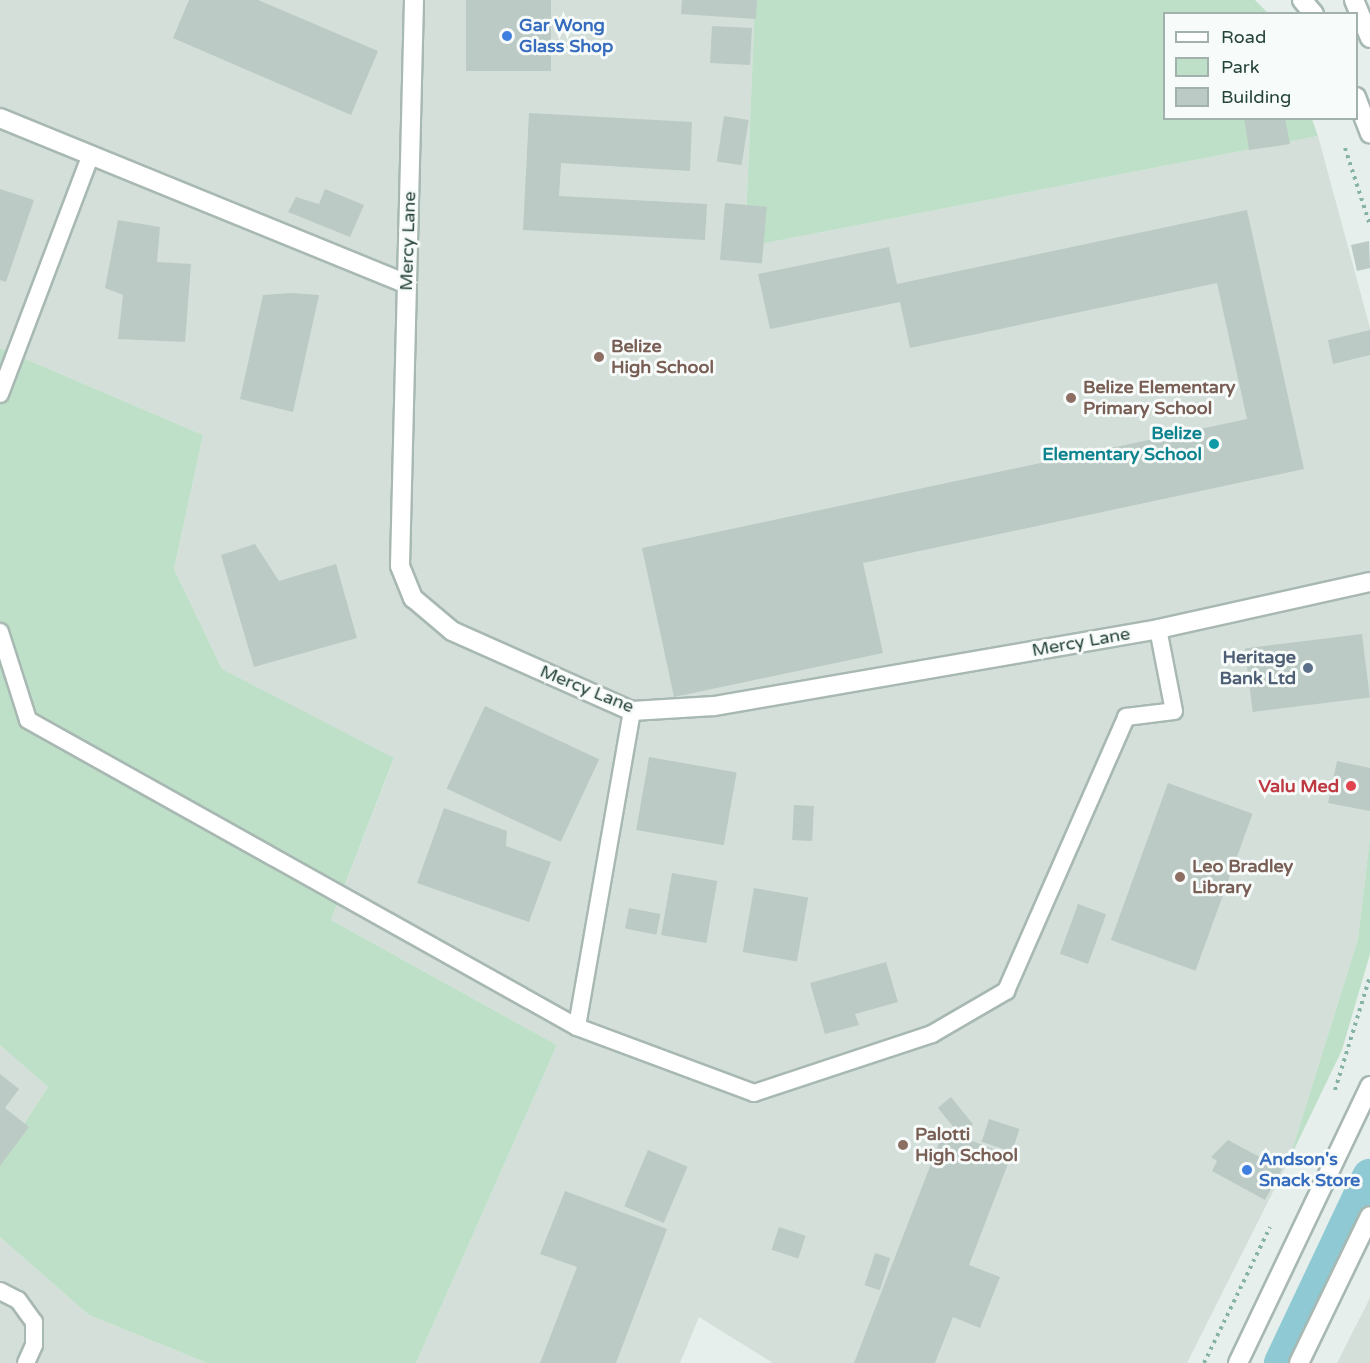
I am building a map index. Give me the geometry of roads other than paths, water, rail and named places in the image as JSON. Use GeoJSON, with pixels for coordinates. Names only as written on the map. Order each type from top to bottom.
{"type":"FeatureCollection","features":[{"type":"Feature","properties":{"kind":"street","name":"Mercy Lane"},"geometry":{"type":"LineString","coordinates":[[414,0],[400,566],[413,598],[452,631],[632,711],[714,706],[1158,629],[1370,582]]}},
{"type":"Feature","properties":{"kind":"street"},"geometry":{"type":"LineString","coordinates":[[1302,0],[1312,12]]}},
{"type":"Feature","properties":{"kind":"street"},"geometry":{"type":"LineString","coordinates":[[1355,0],[1370,38]]}},
{"type":"Feature","properties":{"kind":"street"},"geometry":{"type":"LineString","coordinates":[[1358,102],[1370,133]]}},
{"type":"Feature","properties":{"kind":"street"},"geometry":{"type":"LineString","coordinates":[[0,118],[406,284]]}},
{"type":"Feature","properties":{"kind":"street"},"geometry":{"type":"LineString","coordinates":[[1238,1363],[1370,1086]]}},
{"type":"Feature","properties":{"kind":"street"},"geometry":{"type":"LineString","coordinates":[[1299,1363],[1370,1216]]}},
{"type":"Feature","properties":{"kind":"lane"},"geometry":{"type":"LineString","coordinates":[[0,394],[92,155]]}},
{"type":"Feature","properties":{"kind":"lane"},"geometry":{"type":"LineString","coordinates":[[0,632],[28,720],[577,1027],[754,1093],[932,1034],[1006,991],[1126,717],[1174,711],[1158,629]]}},
{"type":"Feature","properties":{"kind":"lane"},"geometry":{"type":"LineString","coordinates":[[577,1027],[632,711]]}},
{"type":"Feature","properties":{"kind":"lane"},"geometry":{"type":"LineString","coordinates":[[0,1291],[18,1300],[34,1322],[34,1345],[26,1363]]}},
{"type":"Feature","properties":{"kind":"waterway"},"geometry":{"type":"LineString","coordinates":[[1282,1363],[1370,1177]]}},
{"type":"Feature","properties":{"kind":"place","name":"Gar Wong Glass Shop"},"geometry":{"type":"Point","coordinates":[507,36]}},
{"type":"Feature","properties":{"kind":"place","name":"Belize High School"},"geometry":{"type":"Point","coordinates":[599,357]}},
{"type":"Feature","properties":{"kind":"place","name":"Belize Elementary Primary School"},"geometry":{"type":"Point","coordinates":[1071,398]}},
{"type":"Feature","properties":{"kind":"place","name":"Belize Elementary School"},"geometry":{"type":"Point","coordinates":[1214,444]}},
{"type":"Feature","properties":{"kind":"place","name":"Heritage Bank Ltd"},"geometry":{"type":"Point","coordinates":[1308,668]}},
{"type":"Feature","properties":{"kind":"place","name":"Valu Med"},"geometry":{"type":"Point","coordinates":[1351,786]}},
{"type":"Feature","properties":{"kind":"place","name":"Leo Bradley Library"},"geometry":{"type":"Point","coordinates":[1180,877]}},
{"type":"Feature","properties":{"kind":"place","name":"Palotti High School"},"geometry":{"type":"Point","coordinates":[903,1145]}},
{"type":"Feature","properties":{"kind":"place","name":"Andson's Snack Store"},"geometry":{"type":"Point","coordinates":[1247,1170]}}]}
